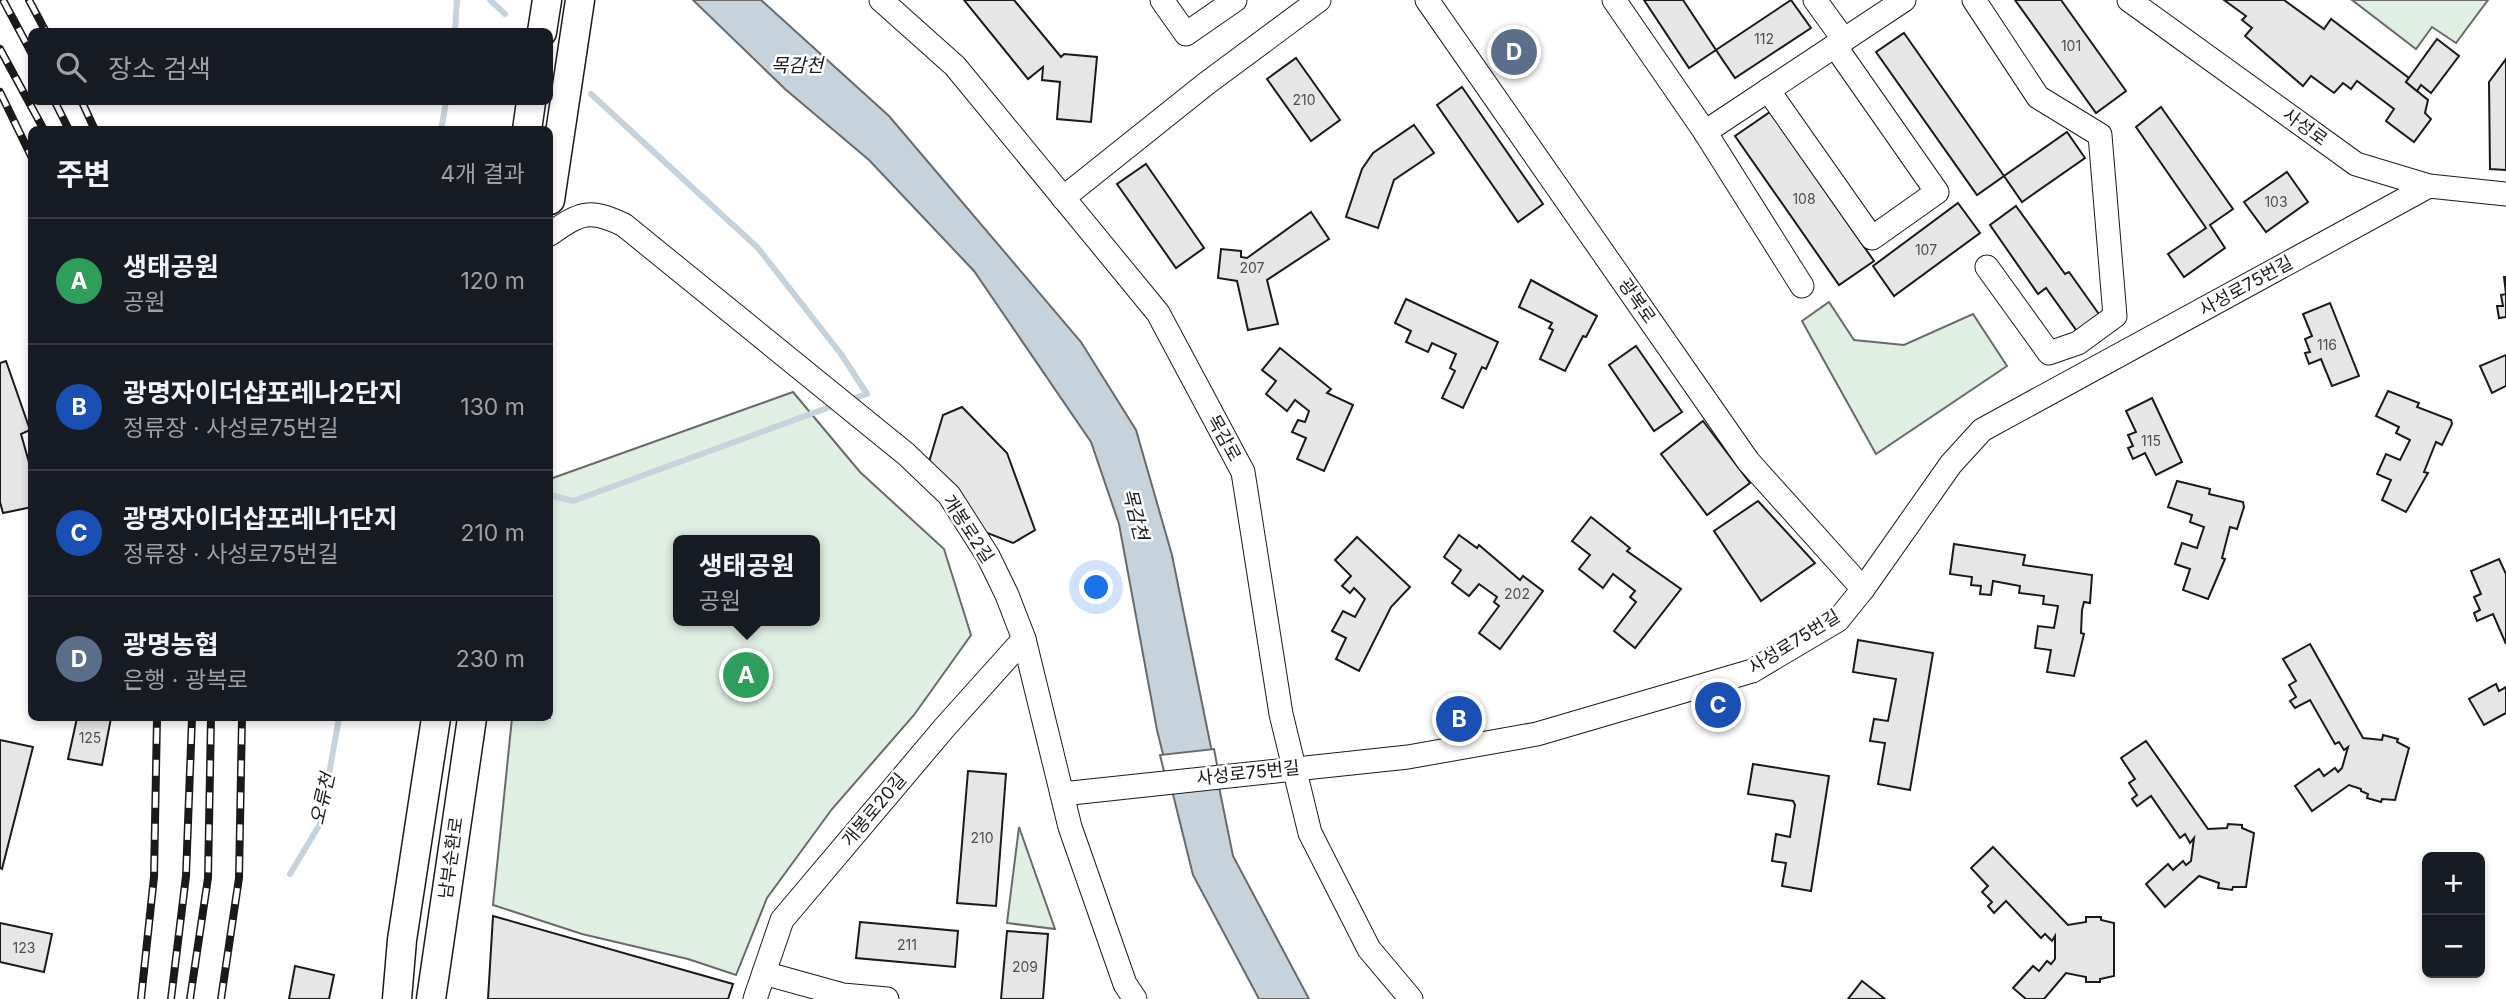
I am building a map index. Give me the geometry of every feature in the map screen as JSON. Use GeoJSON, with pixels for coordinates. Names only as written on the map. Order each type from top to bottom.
{"type":"FeatureCollection","features":[{"type":"Feature","properties":{"kind":"main road"},"geometry":{"type":"LineString","coordinates":[[543,28],[547,0]]}},
{"type":"Feature","properties":{"kind":"main road"},"geometry":{"type":"LineString","coordinates":[[553,180],[580,0]]}},
{"type":"Feature","properties":{"kind":"main road"},"geometry":{"type":"LineString","coordinates":[[528,126],[531,105]]}},
{"type":"Feature","properties":{"kind":"main road","name":"남부순환로"},"geometry":{"type":"LineString","coordinates":[[397,999],[402,940],[436,721]]}},
{"type":"Feature","properties":{"kind":"main road","name":"남부순환로"},"geometry":{"type":"LineString","coordinates":[[430,999],[472,721]]}},
{"type":"Feature","properties":{"kind":"main road"},"geometry":{"type":"LineString","coordinates":[[438,999],[440,935]]}},
{"type":"Feature","properties":{"kind":"main road"},"geometry":{"type":"LineString","coordinates":[[388,999],[402,940]]}},
{"type":"Feature","properties":{"kind":"street","name":"목감로"},"geometry":{"type":"LineString","coordinates":[[881,0],[954,66],[1158,313],[1243,472],[1281,714],[1284,768],[1310,833],[1369,949],[1411,999]]}},
{"type":"Feature","properties":{"kind":"street"},"geometry":{"type":"LineString","coordinates":[[1162,0],[1186,34],[1235,0]]}},
{"type":"Feature","properties":{"kind":"street"},"geometry":{"type":"LineString","coordinates":[[1063,198],[1207,83],[1319,0]]}},
{"type":"Feature","properties":{"kind":"street","name":"광복로"},"geometry":{"type":"LineString","coordinates":[[1427,0],[1748,461],[1863,589]]}},
{"type":"Feature","properties":{"kind":"street"},"geometry":{"type":"LineString","coordinates":[[1614,0],[1705,132],[1802,286]]}},
{"type":"Feature","properties":{"kind":"street"},"geometry":{"type":"LineString","coordinates":[[1768,90],[1872,238],[1937,192],[1839,43],[1815,0]]}},
{"type":"Feature","properties":{"kind":"street"},"geometry":{"type":"LineString","coordinates":[[1705,132],[1904,0]]}},
{"type":"Feature","properties":{"kind":"street"},"geometry":{"type":"LineString","coordinates":[[1973,0],[2038,97],[2100,135],[2115,316],[2078,343],[2049,354],[1987,267]]}},
{"type":"Feature","properties":{"kind":"street","name":"사성로"},"geometry":{"type":"LineString","coordinates":[[2129,0],[2356,164],[2429,186],[2506,194]]}},
{"type":"Feature","properties":{"kind":"street","name":"사성로75번길"},"geometry":{"type":"LineString","coordinates":[[1062,794],[1284,768],[1408,757],[1537,734],[1752,671],[1838,620],[1951,464],[1982,430],[2429,186]]}},
{"type":"Feature","properties":{"kind":"street","name":"개봉로2길"},"geometry":{"type":"LineString","coordinates":[[553,232],[584,213],[605,216],[624,225],[906,454],[948,495],[988,556],[1024,639],[1070,827],[1125,984],[1135,999]]}},
{"type":"Feature","properties":{"kind":"street","name":"개봉로20길"},"geometry":{"type":"LineString","coordinates":[[755,999],[782,920],[944,727],[1024,639]]}},
{"type":"Feature","properties":{"kind":"street"},"geometry":{"type":"LineString","coordinates":[[764,973],[844,995],[887,999]]}},
{"type":"Feature","properties":{"kind":"green space"},"geometry":{"type":"Polygon","coordinates":[[[2352,0],[2488,0],[2456,43],[2432,27],[2416,49],[2352,0]]]}},
{"type":"Feature","properties":{"kind":"green space"},"geometry":{"type":"Polygon","coordinates":[[[1829,302],[1854,340],[1904,345],[1973,314],[2007,366],[1876,454],[1802,321],[1829,302]]]}},
{"type":"Feature","properties":{"kind":"green space"},"geometry":{"type":"Polygon","coordinates":[[[793,392],[860,472],[944,549],[971,635],[914,715],[832,809],[767,898],[736,975],[688,959],[582,934],[493,905],[512,721],[553,721],[553,478],[793,392]]]}},
{"type":"Feature","properties":{"kind":"green space"},"geometry":{"type":"Polygon","coordinates":[[[1019,827],[1055,929],[1007,923],[1019,827]]]}},
{"type":"Feature","properties":{"kind":"water","name":"목감천"},"geometry":{"type":"Polygon","coordinates":[[[693,0],[761,0],[889,116],[1081,342],[1136,430],[1172,555],[1233,856],[1309,999],[1259,999],[1193,875],[1157,730],[1119,524],[1091,442],[974,271],[869,160],[785,89],[693,0]]]}},
{"type":"Feature","properties":{"kind":"pier"},"geometry":{"type":"Polygon","coordinates":[[[1214,749],[1221,786],[1169,792],[1160,755],[1214,749]]]}},
{"type":"Feature","properties":{"kind":"building"},"geometry":{"type":"Polygon","coordinates":[[[964,0],[1014,0],[1061,57],[1064,54],[1097,57],[1091,122],[1057,119],[1060,82],[1042,80],[1043,67],[1028,79],[964,0]]]}},
{"type":"Feature","properties":{"kind":"building"},"geometry":{"type":"Polygon","coordinates":[[[1644,0],[1683,0],[1716,50],[1689,68],[1644,0]]]}},
{"type":"Feature","properties":{"kind":"building"},"geometry":{"type":"Polygon","coordinates":[[[1791,0],[1811,28],[1735,78],[1716,50],[1791,0]]]}},
{"type":"Feature","properties":{"kind":"building"},"geometry":{"type":"Polygon","coordinates":[[[2015,0],[2061,0],[2126,91],[2096,113],[2015,0]]]}},
{"type":"Feature","properties":{"kind":"building"},"geometry":{"type":"Polygon","coordinates":[[[2224,0],[2284,0],[2324,29],[2331,19],[2409,78],[2406,82],[2428,100],[2425,113],[2431,119],[2414,142],[2386,121],[2394,109],[2357,81],[2351,89],[2343,83],[2334,93],[2311,76],[2303,86],[2245,36],[2252,28],[2242,20],[2246,16],[2224,0]]]}},
{"type":"Feature","properties":{"kind":"building"},"geometry":{"type":"Polygon","coordinates":[[[1904,33],[2004,176],[1977,195],[1876,52],[1904,33]]]}},
{"type":"Feature","properties":{"kind":"building"},"geometry":{"type":"Polygon","coordinates":[[[2437,39],[2459,56],[2431,93],[2421,85],[2417,91],[2406,82],[2437,39]]]}},
{"type":"Feature","properties":{"kind":"building"},"geometry":{"type":"Polygon","coordinates":[[[1296,58],[1340,120],[1311,141],[1267,79],[1296,58]]]}},
{"type":"Feature","properties":{"kind":"building"},"geometry":{"type":"Polygon","coordinates":[[[2506,59],[2506,170],[2490,169],[2489,82],[2506,59]]]}},
{"type":"Feature","properties":{"kind":"building"},"geometry":{"type":"Polygon","coordinates":[[[1462,87],[1543,204],[1518,222],[1437,105],[1462,87]]]}},
{"type":"Feature","properties":{"kind":"building"},"geometry":{"type":"Polygon","coordinates":[[[2161,107],[2233,209],[2210,225],[2225,248],[2184,277],[2168,254],[2206,228],[2136,127],[2161,107]]]}},
{"type":"Feature","properties":{"kind":"building"},"geometry":{"type":"Polygon","coordinates":[[[1770,112],[1874,261],[1839,285],[1735,136],[1770,112]]]}},
{"type":"Feature","properties":{"kind":"building"},"geometry":{"type":"Polygon","coordinates":[[[1414,125],[1434,153],[1394,180],[1378,228],[1346,217],[1362,169],[1373,153],[1414,125]]]}},
{"type":"Feature","properties":{"kind":"building"},"geometry":{"type":"Polygon","coordinates":[[[2067,132],[2085,158],[2022,202],[2004,176],[2067,132]]]}},
{"type":"Feature","properties":{"kind":"building"},"geometry":{"type":"Polygon","coordinates":[[[1146,164],[1204,248],[1176,268],[1117,184],[1146,164]]]}},
{"type":"Feature","properties":{"kind":"building"},"geometry":{"type":"Polygon","coordinates":[[[2287,172],[2308,202],[2266,232],[2244,202],[2287,172]]]}},
{"type":"Feature","properties":{"kind":"building"},"geometry":{"type":"Polygon","coordinates":[[[1958,203],[1980,233],[1894,296],[1873,266],[1958,203]]]}},
{"type":"Feature","properties":{"kind":"building"},"geometry":{"type":"Polygon","coordinates":[[[2016,206],[2065,274],[2069,272],[2101,317],[2079,334],[2046,288],[2038,294],[1990,225],[2016,206]]]}},
{"type":"Feature","properties":{"kind":"building"},"geometry":{"type":"Polygon","coordinates":[[[1311,212],[1329,239],[1267,280],[1278,324],[1248,330],[1237,281],[1218,278],[1221,249],[1241,251],[1241,257],[1247,258],[1311,212]]]}},
{"type":"Feature","properties":{"kind":"building"},"geometry":{"type":"Polygon","coordinates":[[[1531,280],[1597,316],[1565,371],[1540,359],[1553,330],[1549,328],[1552,323],[1519,307],[1531,280]]]}},
{"type":"Feature","properties":{"kind":"building"},"geometry":{"type":"Polygon","coordinates":[[[2506,294],[2506,317],[2499,318],[2497,306],[2503,306],[2501,295],[2506,294]]]}},
{"type":"Feature","properties":{"kind":"building"},"geometry":{"type":"Polygon","coordinates":[[[1406,299],[1498,342],[1486,369],[1482,367],[1463,408],[1442,398],[1455,371],[1450,368],[1456,354],[1432,343],[1428,352],[1406,342],[1411,331],[1395,323],[1406,299]]]}},
{"type":"Feature","properties":{"kind":"building"},"geometry":{"type":"Polygon","coordinates":[[[2330,303],[2359,376],[2332,386],[2321,359],[2309,364],[2305,353],[2310,352],[2305,339],[2312,336],[2303,314],[2330,303]]]}},
{"type":"Feature","properties":{"kind":"building"},"geometry":{"type":"Polygon","coordinates":[[[1636,346],[1682,412],[1654,431],[1609,365],[1636,346]]]}},
{"type":"Feature","properties":{"kind":"building"},"geometry":{"type":"Polygon","coordinates":[[[1280,348],[1331,389],[1327,393],[1353,405],[1324,471],[1297,459],[1306,438],[1292,432],[1298,420],[1305,422],[1309,411],[1295,400],[1287,411],[1266,394],[1276,381],[1262,370],[1280,348]]]}},
{"type":"Feature","properties":{"kind":"building"},"geometry":{"type":"Polygon","coordinates":[[[2506,355],[2506,386],[2492,393],[2480,366],[2506,355]]]}},
{"type":"Feature","properties":{"kind":"building"},"geometry":{"type":"Polygon","coordinates":[[[6,361],[28,424],[28,431],[21,434],[28,459],[28,508],[3,513],[0,502],[0,363],[6,361]]]}},
{"type":"Feature","properties":{"kind":"building"},"geometry":{"type":"Polygon","coordinates":[[[2388,391],[2419,403],[2417,407],[2451,420],[2452,424],[2442,445],[2436,442],[2424,472],[2428,473],[2406,512],[2382,500],[2391,480],[2377,474],[2386,454],[2400,460],[2410,440],[2396,433],[2399,427],[2376,416],[2388,391]]]}},
{"type":"Feature","properties":{"kind":"building"},"geometry":{"type":"Polygon","coordinates":[[[2152,398],[2182,462],[2156,475],[2145,453],[2133,459],[2128,448],[2133,446],[2128,435],[2136,432],[2126,411],[2152,398]]]}},
{"type":"Feature","properties":{"kind":"building"},"geometry":{"type":"Polygon","coordinates":[[[962,407],[1007,453],[1035,530],[1013,543],[982,531],[929,462],[943,415],[962,407]]]}},
{"type":"Feature","properties":{"kind":"building"},"geometry":{"type":"Polygon","coordinates":[[[1703,421],[1750,483],[1707,515],[1661,454],[1703,421]]]}},
{"type":"Feature","properties":{"kind":"building"},"geometry":{"type":"Polygon","coordinates":[[[2177,481],[2210,489],[2209,494],[2243,502],[2237,529],[2230,527],[2222,558],[2225,559],[2208,599],[2183,590],[2190,569],[2175,564],[2182,543],[2197,548],[2204,527],[2190,522],[2192,515],[2168,507],[2177,481]]]}},
{"type":"Feature","properties":{"kind":"building"},"geometry":{"type":"Polygon","coordinates":[[[1758,501],[1815,563],[1761,601],[1714,531],[1758,501]]]}},
{"type":"Feature","properties":{"kind":"building"},"geometry":{"type":"Polygon","coordinates":[[[1591,517],[1630,548],[1627,551],[1681,589],[1635,648],[1614,631],[1636,602],[1630,597],[1635,591],[1613,574],[1603,588],[1579,569],[1590,555],[1572,541],[1591,517]]]}},
{"type":"Feature","properties":{"kind":"building"},"geometry":{"type":"Polygon","coordinates":[[[1459,535],[1477,548],[1479,545],[1520,580],[1523,576],[1543,591],[1500,649],[1479,633],[1499,606],[1494,602],[1497,597],[1479,584],[1469,596],[1452,583],[1461,570],[1444,557],[1459,535]]]}},
{"type":"Feature","properties":{"kind":"building"},"geometry":{"type":"Polygon","coordinates":[[[1357,537],[1410,587],[1391,607],[1359,671],[1336,659],[1346,638],[1332,631],[1343,611],[1355,617],[1365,599],[1354,588],[1350,593],[1342,586],[1351,576],[1335,560],[1357,537]]]}},
{"type":"Feature","properties":{"kind":"building"},"geometry":{"type":"Polygon","coordinates":[[[1954,544],[2025,555],[2023,565],[2092,575],[2090,603],[2084,602],[2082,610],[2081,633],[2084,634],[2074,676],[2047,672],[2051,650],[2035,648],[2038,626],[2054,628],[2058,606],[2043,604],[2044,596],[2019,593],[2020,586],[1993,581],[1991,595],[1980,594],[1981,586],[1971,585],[1972,577],[1950,574],[1954,544]]]}},
{"type":"Feature","properties":{"kind":"building"},"geometry":{"type":"Polygon","coordinates":[[[2499,559],[2506,574],[2506,644],[2493,614],[2477,621],[2474,613],[2480,610],[2474,597],[2481,594],[2471,571],[2499,559]]]}},
{"type":"Feature","properties":{"kind":"building"},"geometry":{"type":"Polygon","coordinates":[[[1858,640],[1933,653],[1910,790],[1878,784],[1885,743],[1870,741],[1874,719],[1888,721],[1896,679],[1853,672],[1858,640]]]}},
{"type":"Feature","properties":{"kind":"building"},"geometry":{"type":"Polygon","coordinates":[[[2310,644],[2363,738],[2382,740],[2383,735],[2398,739],[2397,742],[2409,748],[2395,800],[2382,799],[2381,802],[2367,798],[2368,794],[2349,785],[2312,811],[2295,786],[2319,769],[2324,776],[2335,768],[2338,772],[2342,768],[2348,747],[2344,750],[2339,742],[2335,744],[2310,700],[2295,708],[2290,701],[2296,697],[2289,685],[2296,681],[2283,659],[2310,644]]]}},
{"type":"Feature","properties":{"kind":"building"},"geometry":{"type":"Polygon","coordinates":[[[2496,684],[2499,691],[2506,687],[2506,713],[2484,725],[2469,699],[2496,684]]]}},
{"type":"Feature","properties":{"kind":"building"},"geometry":{"type":"Polygon","coordinates":[[[76,721],[110,721],[102,765],[68,759],[76,721]]]}},
{"type":"Feature","properties":{"kind":"building"},"geometry":{"type":"Polygon","coordinates":[[[0,740],[33,747],[2,869],[0,868],[0,740]]]}},
{"type":"Feature","properties":{"kind":"building"},"geometry":{"type":"Polygon","coordinates":[[[2146,741],[2208,829],[2227,828],[2228,824],[2242,825],[2242,828],[2254,833],[2246,887],[2233,887],[2232,890],[2218,888],[2219,883],[2199,876],[2165,907],[2146,884],[2168,864],[2173,870],[2183,861],[2186,865],[2191,861],[2194,838],[2190,843],[2185,834],[2180,838],[2151,796],[2137,806],[2132,799],[2137,795],[2129,783],[2135,779],[2121,758],[2146,741]]]}},
{"type":"Feature","properties":{"kind":"building"},"geometry":{"type":"Polygon","coordinates":[[[1753,764],[1829,776],[1811,891],[1782,886],[1786,863],[1772,861],[1776,834],[1790,837],[1795,805],[1793,801],[1748,794],[1753,764]]]}},
{"type":"Feature","properties":{"kind":"building"},"geometry":{"type":"Polygon","coordinates":[[[968,771],[1006,774],[996,906],[957,903],[968,771]]]}},
{"type":"Feature","properties":{"kind":"building"},"geometry":{"type":"Polygon","coordinates":[[[1993,847],[2068,925],[2086,922],[2086,917],[2101,917],[2101,920],[2114,923],[2114,976],[2100,979],[2100,982],[2086,982],[2086,977],[2066,973],[2044,999],[2026,999],[2013,988],[2033,966],[2039,971],[2047,961],[2051,964],[2055,959],[2055,936],[2052,941],[2045,934],[2041,938],[2006,901],[1994,913],[1988,906],[1992,902],[1982,892],[1988,886],[1971,868],[1993,847]]]}},
{"type":"Feature","properties":{"kind":"building"},"geometry":{"type":"Polygon","coordinates":[[[493,916],[733,984],[728,999],[488,999],[493,916]]]}},
{"type":"Feature","properties":{"kind":"building"},"geometry":{"type":"Polygon","coordinates":[[[860,922],[958,931],[955,967],[856,958],[860,922]]]}},
{"type":"Feature","properties":{"kind":"building"},"geometry":{"type":"Polygon","coordinates":[[[0,923],[52,934],[44,972],[0,962],[0,923]]]}},
{"type":"Feature","properties":{"kind":"building"},"geometry":{"type":"Polygon","coordinates":[[[1007,931],[1048,934],[1043,999],[1001,999],[1007,931]]]}},
{"type":"Feature","properties":{"kind":"building"},"geometry":{"type":"Polygon","coordinates":[[[295,966],[334,975],[329,999],[289,999],[295,966]]]}},
{"type":"Feature","properties":{"kind":"building"},"geometry":{"type":"Polygon","coordinates":[[[1862,981],[1885,999],[1848,999],[1862,981]]]}},
{"type":"Feature","properties":{"kind":"waterway","name":"오류천"},"geometry":{"type":"LineString","coordinates":[[455,28],[457,0]]}},
{"type":"Feature","properties":{"kind":"waterway"},"geometry":{"type":"LineString","coordinates":[[490,0],[505,14]]}},
{"type":"Feature","properties":{"kind":"waterway"},"geometry":{"type":"LineString","coordinates":[[591,94],[758,248],[841,354],[867,394],[848,400]]}},
{"type":"Feature","properties":{"kind":"waterway","name":"오류천"},"geometry":{"type":"LineString","coordinates":[[442,126],[445,105]]}},
{"type":"Feature","properties":{"kind":"waterway"},"geometry":{"type":"LineString","coordinates":[[553,496],[573,501],[838,404]]}},
{"type":"Feature","properties":{"kind":"waterway","name":"오류천"},"geometry":{"type":"LineString","coordinates":[[290,874],[320,824],[338,721]]}},
{"type":"Feature","properties":{"kind":"railway"},"geometry":{"type":"LineString","coordinates":[[3,0],[28,47]]}},
{"type":"Feature","properties":{"kind":"railway"},"geometry":{"type":"LineString","coordinates":[[29,0],[44,28]]}},
{"type":"Feature","properties":{"kind":"railway"},"geometry":{"type":"LineString","coordinates":[[0,49],[28,101]]}},
{"type":"Feature","properties":{"kind":"railway"},"geometry":{"type":"LineString","coordinates":[[0,92],[28,150]]}},
{"type":"Feature","properties":{"kind":"railway"},"geometry":{"type":"LineString","coordinates":[[30,105],[42,126]]}},
{"type":"Feature","properties":{"kind":"railway"},"geometry":{"type":"LineString","coordinates":[[56,105],[67,126]]}},
{"type":"Feature","properties":{"kind":"railway"},"geometry":{"type":"LineString","coordinates":[[83,105],[93,126]]}},
{"type":"Feature","properties":{"kind":"railway"},"geometry":{"type":"LineString","coordinates":[[141,999],[154,877],[157,721]]}},
{"type":"Feature","properties":{"kind":"railway"},"geometry":{"type":"LineString","coordinates":[[171,999],[186,876],[192,721]]}},
{"type":"Feature","properties":{"kind":"railway"},"geometry":{"type":"LineString","coordinates":[[190,999],[208,878],[211,721]]}},
{"type":"Feature","properties":{"kind":"railway"},"geometry":{"type":"LineString","coordinates":[[221,999],[239,878],[242,721]]}},
{"type":"Feature","properties":{"kind":"place","name":"광명농협"},"geometry":{"type":"Point","coordinates":[1514,52]}},
{"type":"Feature","properties":{"kind":"place","name":"생태공원"},"geometry":{"type":"Point","coordinates":[746,675]}},
{"type":"Feature","properties":{"kind":"place","name":"광명자이더샵포레나1단지"},"geometry":{"type":"Point","coordinates":[1718,705]}},
{"type":"Feature","properties":{"kind":"place","name":"광명자이더샵포레나2단지"},"geometry":{"type":"Point","coordinates":[1459,719]}}]}
